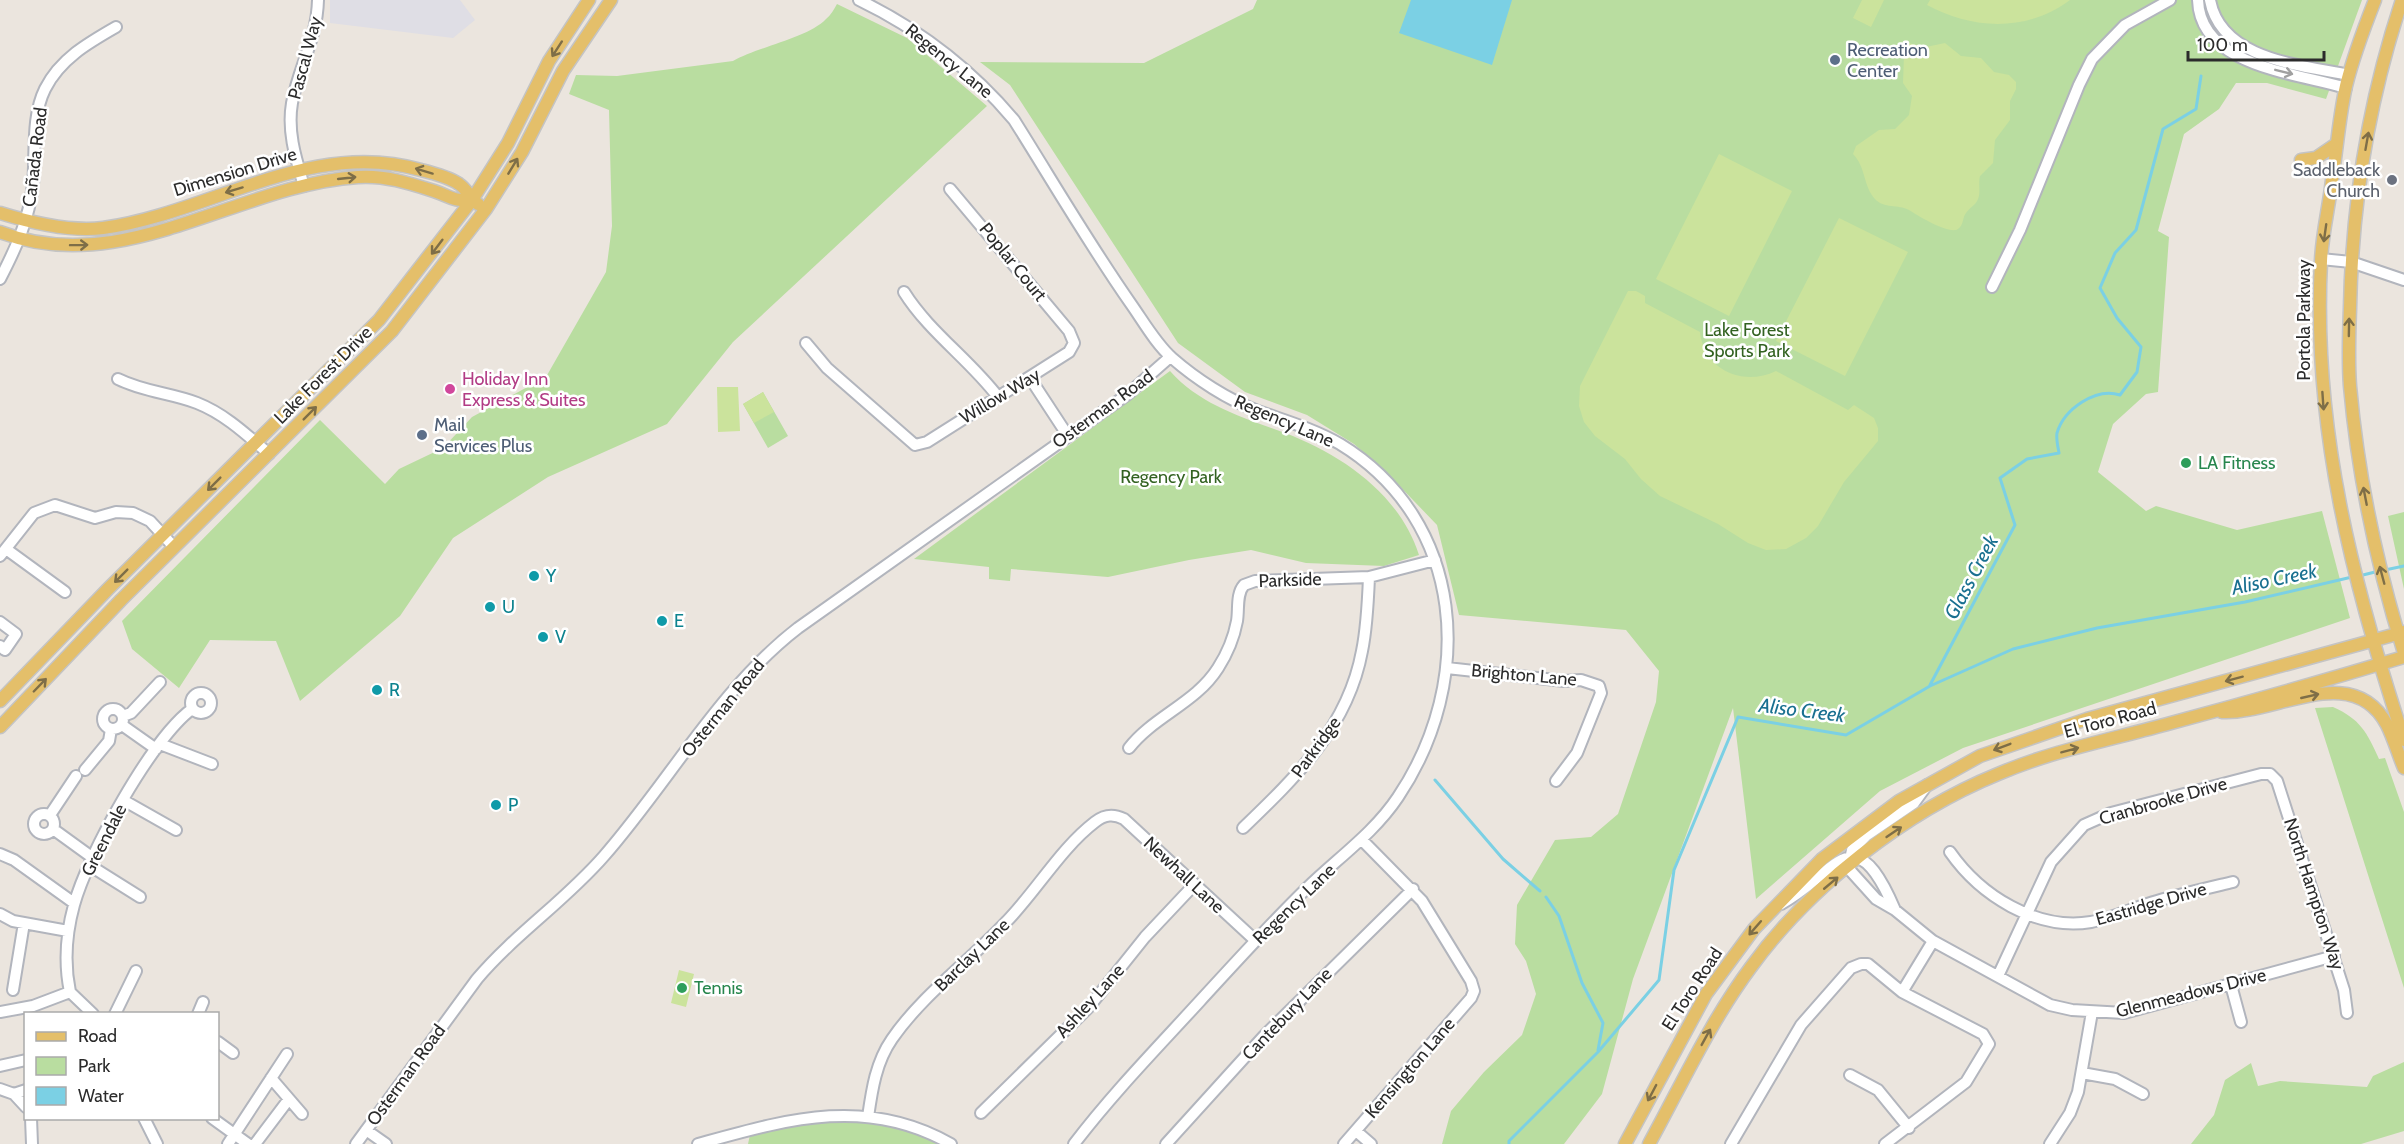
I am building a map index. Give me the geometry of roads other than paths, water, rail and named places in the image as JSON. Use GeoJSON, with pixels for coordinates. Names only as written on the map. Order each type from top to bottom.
{"type":"FeatureCollection","features":[{"type":"Feature","properties":{"kind":"main road","name":"Lake Forest Drive"},"geometry":{"type":"LineString","coordinates":[[0,701],[163,534],[379,320],[415,277],[472,200],[508,143],[549,61],[589,0]]}},
{"type":"Feature","properties":{"kind":"main road","name":"Lake Forest Drive"},"geometry":{"type":"LineString","coordinates":[[0,727],[174,547],[392,331],[486,209],[522,152],[563,71],[610,0]]}},
{"type":"Feature","properties":{"kind":"main road","name":"Portola Parkway"},"geometry":{"type":"LineString","coordinates":[[2375,0],[2349,75],[2335,145],[2321,259],[2320,357],[2324,410],[2350,560],[2372,641],[2404,740]]}},
{"type":"Feature","properties":{"kind":"main road"},"geometry":{"type":"LineString","coordinates":[[2402,0],[2374,103],[2359,183],[2351,262],[2350,385],[2360,465],[2376,554],[2401,633],[2404,655]]}},
{"type":"Feature","properties":{"kind":"main road"},"geometry":{"type":"LineString","coordinates":[[2301,160],[2316,158],[2335,145]]}},
{"type":"Feature","properties":{"kind":"main road","name":"Dimension Drive"},"geometry":{"type":"LineString","coordinates":[[0,213],[27,221],[79,229],[113,226],[135,222],[299,170],[360,160],[401,164],[461,185],[472,200],[486,209]]}},
{"type":"Feature","properties":{"kind":"main road","name":"Dimension Drive"},"geometry":{"type":"LineString","coordinates":[[0,232],[21,240],[79,246],[121,242],[304,186],[360,177],[390,179],[438,192],[454,201],[472,200]]}},
{"type":"Feature","properties":{"kind":"main road","name":"El Toro Road"},"geometry":{"type":"LineString","coordinates":[[1624,1144],[1706,994],[1754,929],[1822,859],[1863,826],[1928,783],[1980,756],[2087,719],[2401,633]]}},
{"type":"Feature","properties":{"kind":"main road","name":"El Toro Road"},"geometry":{"type":"LineString","coordinates":[[1649,1144],[1724,1006],[1752,966],[1813,897],[1852,861],[1944,799],[1999,773],[2059,753],[2379,664],[2404,655]]}},
{"type":"Feature","properties":{"kind":"main road"},"geometry":{"type":"LineString","coordinates":[[2211,711],[2239,713],[2318,694],[2334,692],[2349,694],[2363,700],[2386,724],[2404,768]]}},
{"type":"Feature","properties":{"kind":"street","name":"Pascal Way"},"geometry":{"type":"LineString","coordinates":[[304,186],[291,134],[292,105],[297,81],[314,39],[318,0]]}},
{"type":"Feature","properties":{"kind":"street","name":"Regency Lane"},"geometry":{"type":"LineString","coordinates":[[860,0],[898,20],[933,43],[1000,104],[1014,120],[1115,280],[1170,357],[1224,395],[1256,410],[1319,432],[1360,457],[1400,496],[1420,528],[1435,560],[1449,617],[1447,668],[1442,701],[1418,763],[1397,799],[1362,840],[1308,886],[1256,941],[1100,1109],[1074,1144]]}},
{"type":"Feature","properties":{"kind":"street"},"geometry":{"type":"LineString","coordinates":[[1992,287],[2020,230],[2079,85],[2092,59],[2125,25],[2170,0]]}},
{"type":"Feature","properties":{"kind":"street"},"geometry":{"type":"LineString","coordinates":[[2198,0],[2207,27],[2229,52],[2257,65],[2346,88]]}},
{"type":"Feature","properties":{"kind":"street"},"geometry":{"type":"LineString","coordinates":[[2210,0],[2226,32],[2244,46],[2274,58],[2349,75]]}},
{"type":"Feature","properties":{"kind":"street","name":"Cañada Road"},"geometry":{"type":"LineString","coordinates":[[0,279],[21,240],[27,221],[33,184],[38,114],[45,89],[62,64],[84,46],[116,27]]}},
{"type":"Feature","properties":{"kind":"street","name":"Poplar Court"},"geometry":{"type":"LineString","coordinates":[[950,189],[1072,338]]}},
{"type":"Feature","properties":{"kind":"street"},"geometry":{"type":"LineString","coordinates":[[2321,259],[2351,262],[2404,279]]}},
{"type":"Feature","properties":{"kind":"street"},"geometry":{"type":"LineString","coordinates":[[904,292],[918,314],[980,374],[998,398]]}},
{"type":"Feature","properties":{"kind":"street","name":"Willow Way"},"geometry":{"type":"LineString","coordinates":[[806,343],[826,368],[915,445],[927,442],[1069,352],[1074,343],[1072,338]]}},
{"type":"Feature","properties":{"kind":"street","name":"Osterman Road"},"geometry":{"type":"LineString","coordinates":[[356,1144],[494,958],[551,909],[602,858],[756,664],[808,621],[1150,377],[1170,357]]}},
{"type":"Feature","properties":{"kind":"street"},"geometry":{"type":"LineString","coordinates":[[1030,378],[1068,436]]}},
{"type":"Feature","properties":{"kind":"street"},"geometry":{"type":"LineString","coordinates":[[118,379],[138,389],[198,404],[219,414],[269,454]]}},
{"type":"Feature","properties":{"kind":"street"},"geometry":{"type":"LineString","coordinates":[[65,592],[3,552],[34,513],[55,505],[95,518],[116,512],[133,513],[150,521],[174,547]]}},
{"type":"Feature","properties":{"kind":"street","name":"Parkside"},"geometry":{"type":"LineString","coordinates":[[1129,748],[1148,727],[1196,694],[1217,669],[1231,640],[1239,594],[1244,585],[1255,581],[1369,577],[1435,560]]}},
{"type":"Feature","properties":{"kind":"street","name":"Parkridge"},"geometry":{"type":"LineString","coordinates":[[1243,828],[1298,774],[1338,720],[1353,687],[1362,652],[1369,577]]}},
{"type":"Feature","properties":{"kind":"street"},"geometry":{"type":"LineString","coordinates":[[0,622],[16,634],[5,650],[0,646]]}},
{"type":"Feature","properties":{"kind":"street","name":"Brighton Lane"},"geometry":{"type":"LineString","coordinates":[[1447,668],[1564,681],[1581,680],[1599,686],[1600,693],[1577,753],[1556,781]]}},
{"type":"Feature","properties":{"kind":"street"},"geometry":{"type":"LineString","coordinates":[[50,815],[80,773],[109,741],[111,729],[131,713],[160,682]]}},
{"type":"Feature","properties":{"kind":"street"},"geometry":{"type":"LineString","coordinates":[[111,729],[103,722],[105,712],[115,709],[122,720],[158,747],[212,764]]}},
{"type":"Feature","properties":{"kind":"street","name":"Greendale"},"geometry":{"type":"LineString","coordinates":[[70,992],[66,972],[68,931],[74,903],[91,861],[123,800],[158,747],[171,728],[192,709]]}},
{"type":"Feature","properties":{"kind":"street","name":"Cranbrooke Drive"},"geometry":{"type":"LineString","coordinates":[[1998,976],[2051,862],[2084,825],[2111,813],[2261,774],[2275,777]]}},
{"type":"Feature","properties":{"kind":"street","name":"North Hampton Way"},"geometry":{"type":"LineString","coordinates":[[2275,777],[2334,956],[2348,1013]]}},
{"type":"Feature","properties":{"kind":"street","name":"El Toro Road"},"geometry":{"type":"LineString","coordinates":[[1852,861],[1852,850],[1867,835],[1914,803],[1928,783]]}},
{"type":"Feature","properties":{"kind":"street"},"geometry":{"type":"LineString","coordinates":[[123,800],[176,830]]}},
{"type":"Feature","properties":{"kind":"street"},"geometry":{"type":"LineString","coordinates":[[50,815],[37,816],[34,826],[38,832],[45,834],[54,829]]}},
{"type":"Feature","properties":{"kind":"street"},"geometry":{"type":"LineString","coordinates":[[50,815],[54,822],[54,829],[91,861],[140,897]]}},
{"type":"Feature","properties":{"kind":"street","name":"Newhall Lane"},"geometry":{"type":"LineString","coordinates":[[1110,815],[1124,819],[1256,941]]}},
{"type":"Feature","properties":{"kind":"street","name":"Barclay Lane"},"geometry":{"type":"LineString","coordinates":[[868,1117],[873,1080],[881,1056],[904,1022],[1001,928],[1093,823],[1110,815]]}},
{"type":"Feature","properties":{"kind":"street"},"geometry":{"type":"LineString","coordinates":[[1362,840],[1413,889]]}},
{"type":"Feature","properties":{"kind":"street","name":"Eastridge Drive"},"geometry":{"type":"LineString","coordinates":[[1950,852],[1965,873],[1986,891],[2026,913],[2059,921],[2092,921],[2156,901],[2233,882]]}},
{"type":"Feature","properties":{"kind":"street"},"geometry":{"type":"LineString","coordinates":[[0,854],[14,860],[74,903]]}},
{"type":"Feature","properties":{"kind":"street","name":"Glenmeadows Drive"},"geometry":{"type":"LineString","coordinates":[[1895,910],[1886,890],[1863,860],[1852,861],[1876,898],[1895,910],[1933,941],[2050,1005],[2092,1012],[2124,1013],[2334,956]]}},
{"type":"Feature","properties":{"kind":"street"},"geometry":{"type":"LineString","coordinates":[[1776,906],[1797,895],[1834,862],[1852,861]]}},
{"type":"Feature","properties":{"kind":"street","name":"Ashley Lane"},"geometry":{"type":"LineString","coordinates":[[981,1113],[1089,1007],[1145,936],[1194,885]]}},
{"type":"Feature","properties":{"kind":"street","name":"Kensington Lane"},"geometry":{"type":"LineString","coordinates":[[1344,1144],[1472,998],[1474,991],[1471,981],[1413,889]]}},
{"type":"Feature","properties":{"kind":"street","name":"Cantebury Lane"},"geometry":{"type":"LineString","coordinates":[[1166,1144],[1264,1036],[1413,889]]}},
{"type":"Feature","properties":{"kind":"street"},"geometry":{"type":"LineString","coordinates":[[0,914],[24,923],[68,931]]}},
{"type":"Feature","properties":{"kind":"street"},"geometry":{"type":"LineString","coordinates":[[13,990],[24,923]]}},
{"type":"Feature","properties":{"kind":"street"},"geometry":{"type":"LineString","coordinates":[[1902,992],[1933,941]]}},
{"type":"Feature","properties":{"kind":"street"},"geometry":{"type":"LineString","coordinates":[[1731,1144],[1801,1025],[1851,968],[1861,964],[1868,964],[1902,992],[1983,1034],[1989,1040],[1988,1050],[1966,1082],[1885,1144]]}},
{"type":"Feature","properties":{"kind":"street"},"geometry":{"type":"LineString","coordinates":[[116,1012],[136,971]]}},
{"type":"Feature","properties":{"kind":"street"},"geometry":{"type":"LineString","coordinates":[[2231,985],[2241,1022]]}},
{"type":"Feature","properties":{"kind":"street"},"geometry":{"type":"LineString","coordinates":[[0,1012],[33,1006],[70,992],[91,1012]]}},
{"type":"Feature","properties":{"kind":"street"},"geometry":{"type":"LineString","coordinates":[[199,1012],[203,1002]]}},
{"type":"Feature","properties":{"kind":"street"},"geometry":{"type":"LineString","coordinates":[[2050,1144],[2070,1113],[2082,1073],[2092,1012]]}},
{"type":"Feature","properties":{"kind":"street"},"geometry":{"type":"LineString","coordinates":[[219,1043],[233,1053]]}},
{"type":"Feature","properties":{"kind":"street"},"geometry":{"type":"LineString","coordinates":[[231,1140],[287,1053]]}},
{"type":"Feature","properties":{"kind":"street"},"geometry":{"type":"LineString","coordinates":[[0,1066],[24,1060]]}},
{"type":"Feature","properties":{"kind":"street"},"geometry":{"type":"LineString","coordinates":[[2082,1073],[2115,1079],[2143,1094]]}},
{"type":"Feature","properties":{"kind":"street"},"geometry":{"type":"LineString","coordinates":[[1850,1075],[1878,1090],[1908,1128]]}},
{"type":"Feature","properties":{"kind":"street"},"geometry":{"type":"LineString","coordinates":[[271,1078],[302,1114]]}},
{"type":"Feature","properties":{"kind":"street"},"geometry":{"type":"LineString","coordinates":[[0,1089],[14,1094],[24,1105]]}},
{"type":"Feature","properties":{"kind":"street"},"geometry":{"type":"LineString","coordinates":[[14,1094],[24,1091]]}},
{"type":"Feature","properties":{"kind":"street"},"geometry":{"type":"LineString","coordinates":[[255,1144],[289,1099]]}},
{"type":"Feature","properties":{"kind":"street"},"geometry":{"type":"LineString","coordinates":[[699,1144],[800,1118],[831,1115],[868,1117],[906,1125],[951,1144]]}},
{"type":"Feature","properties":{"kind":"street"},"geometry":{"type":"LineString","coordinates":[[31,1120],[32,1144]]}},
{"type":"Feature","properties":{"kind":"street"},"geometry":{"type":"LineString","coordinates":[[213,1120],[231,1140],[248,1144]]}},
{"type":"Feature","properties":{"kind":"street"},"geometry":{"type":"LineString","coordinates":[[149,1121],[157,1144]]}},
{"type":"Feature","properties":{"kind":"street"},"geometry":{"type":"LineString","coordinates":[[366,1130],[386,1144]]}},
{"type":"Feature","properties":{"kind":"street"},"geometry":{"type":"LineString","coordinates":[[1356,1131],[1371,1144]]}},
{"type":"Feature","properties":{"kind":"water"},"geometry":{"type":"Polygon","coordinates":[[[1411,0],[1512,0],[1492,65],[1399,33],[1411,0]]]}},
{"type":"Feature","properties":{"kind":"waterway","name":"Glass Creek"},"geometry":{"type":"LineString","coordinates":[[1930,685],[2015,525],[2000,478],[2027,459],[2059,453],[2057,433],[2066,416],[2091,397],[2111,393],[2120,395],[2137,372],[2141,347],[2117,318],[2100,288],[2115,253],[2136,230],[2163,129],[2196,109],[2201,76]]}},
{"type":"Feature","properties":{"kind":"waterway","name":"Aliso Creek"},"geometry":{"type":"LineString","coordinates":[[2385,570],[2404,566]]}},
{"type":"Feature","properties":{"kind":"waterway","name":"Aliso Creek"},"geometry":{"type":"LineString","coordinates":[[2359,576],[2379,571]]}},
{"type":"Feature","properties":{"kind":"waterway","name":"Aliso Creek"},"geometry":{"type":"LineString","coordinates":[[1509,1144],[1509,1141],[1598,1052],[1659,980],[1674,870],[1738,717],[1846,735],[1930,686],[2013,649],[2097,628],[2245,602],[2352,577]]}},
{"type":"Feature","properties":{"kind":"waterway"},"geometry":{"type":"LineString","coordinates":[[1435,780],[1503,859],[1540,891]]}},
{"type":"Feature","properties":{"kind":"waterway"},"geometry":{"type":"LineString","coordinates":[[1546,897],[1559,916],[1582,983],[1603,1023],[1598,1050]]}},
{"type":"Feature","properties":{"kind":"place","name":"Recreation Center"},"geometry":{"type":"Point","coordinates":[1835,60]}},
{"type":"Feature","properties":{"kind":"place","name":"Saddleback Church"},"geometry":{"type":"Point","coordinates":[2392,180]}},
{"type":"Feature","properties":{"kind":"place","name":"Holiday Inn Express & Suites"},"geometry":{"type":"Point","coordinates":[450,389]}},
{"type":"Feature","properties":{"kind":"place","name":"Mail Services Plus"},"geometry":{"type":"Point","coordinates":[422,435]}},
{"type":"Feature","properties":{"kind":"place","name":"LA Fitness"},"geometry":{"type":"Point","coordinates":[2186,463]}},
{"type":"Feature","properties":{"kind":"place","name":"Y"},"geometry":{"type":"Point","coordinates":[534,576]}},
{"type":"Feature","properties":{"kind":"place","name":"U"},"geometry":{"type":"Point","coordinates":[490,607]}},
{"type":"Feature","properties":{"kind":"place","name":"E"},"geometry":{"type":"Point","coordinates":[662,621]}},
{"type":"Feature","properties":{"kind":"place","name":"V"},"geometry":{"type":"Point","coordinates":[543,637]}},
{"type":"Feature","properties":{"kind":"place","name":"R"},"geometry":{"type":"Point","coordinates":[377,690]}},
{"type":"Feature","properties":{"kind":"place","name":"P"},"geometry":{"type":"Point","coordinates":[496,805]}},
{"type":"Feature","properties":{"kind":"place","name":"Tennis"},"geometry":{"type":"Point","coordinates":[682,988]}},
{"type":"Feature","properties":{"kind":"park label","name":"Lake Forest Sports Park"},"geometry":{"type":"Point","coordinates":[1747,340]}},
{"type":"Feature","properties":{"kind":"park label","name":"Regency Park"},"geometry":{"type":"Point","coordinates":[1171,477]}}]}
